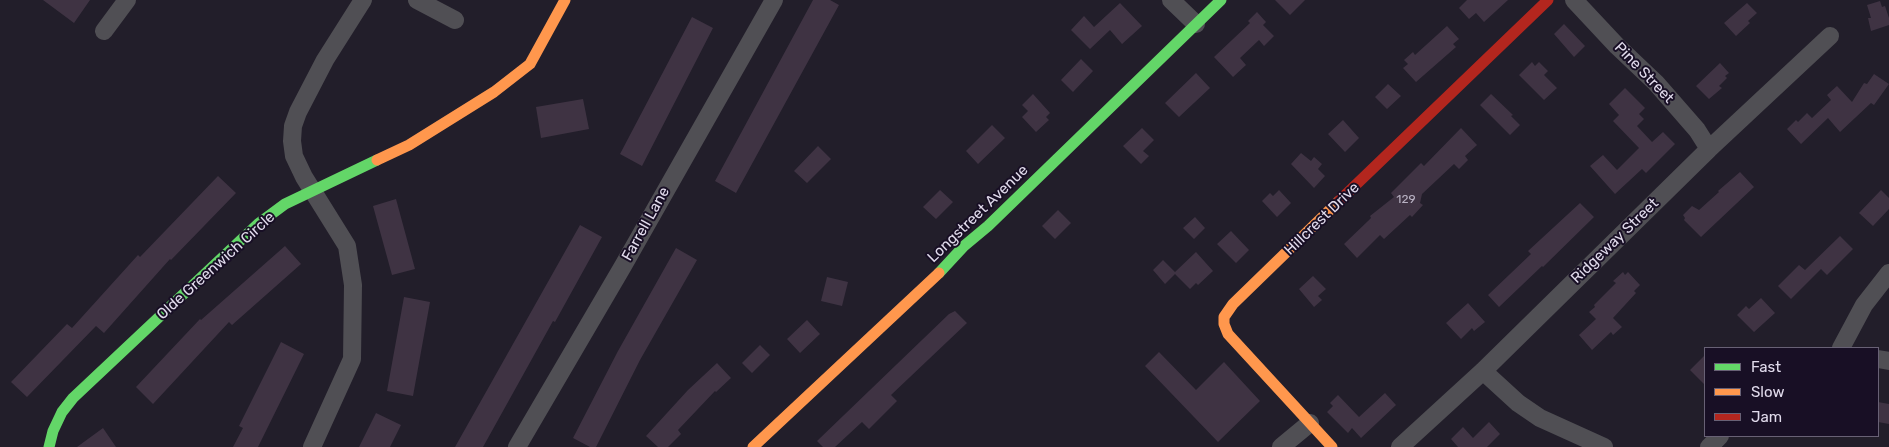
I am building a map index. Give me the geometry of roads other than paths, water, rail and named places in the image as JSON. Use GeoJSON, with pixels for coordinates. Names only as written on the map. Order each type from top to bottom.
{"type":"FeatureCollection","features":[{"type":"Feature","properties":{"kind":"street"},"geometry":{"type":"LineString","coordinates":[[104,31],[127,0]]}},
{"type":"Feature","properties":{"kind":"street"},"geometry":{"type":"LineString","coordinates":[[312,447],[352,359],[353,285],[348,246],[312,190],[294,156],[292,141],[298,112],[325,60],[363,0]]}},
{"type":"Feature","properties":{"kind":"street"},"geometry":{"type":"LineString","coordinates":[[417,0],[455,20]]}},
{"type":"Feature","properties":{"kind":"street","name":"Olde Greenwich Circle"},"geometry":{"type":"LineString","coordinates":[[49,447],[59,418],[73,398],[258,224],[285,204],[409,145],[494,92],[530,64],[565,0]]}},
{"type":"Feature","properties":{"kind":"street","name":"Farrell Lane"},"geometry":{"type":"LineString","coordinates":[[517,447],[623,266],[774,0]]}},
{"type":"Feature","properties":{"kind":"street"},"geometry":{"type":"LineString","coordinates":[[1171,0],[1196,24]]}},
{"type":"Feature","properties":{"kind":"street","name":"Longstreet Avenue"},"geometry":{"type":"LineString","coordinates":[[753,447],[941,271],[964,246],[988,226],[1221,0]]}},
{"type":"Feature","properties":{"kind":"street","name":"Hillcrest Drive"},"geometry":{"type":"LineString","coordinates":[[1310,423],[1228,334],[1224,324],[1224,317],[1233,304],[1548,0]]}},
{"type":"Feature","properties":{"kind":"street","name":"Pine Street"},"geometry":{"type":"LineString","coordinates":[[1574,0],[1617,46],[1656,83],[1697,130],[1709,149]]}},
{"type":"Feature","properties":{"kind":"street","name":"Ridgeway Street"},"geometry":{"type":"LineString","coordinates":[[1400,447],[1483,371],[1709,149],[1830,36]]}},
{"type":"Feature","properties":{"kind":"street"},"geometry":{"type":"LineString","coordinates":[[1842,347],[1864,304],[1889,273]]}},
{"type":"Feature","properties":{"kind":"street"},"geometry":{"type":"LineString","coordinates":[[1483,371],[1518,403],[1540,418],[1604,447]]}},
{"type":"Feature","properties":{"kind":"street"},"geometry":{"type":"LineString","coordinates":[[1281,447],[1310,423],[1332,447]]}},
{"type":"Feature","properties":{"kind":"street"},"geometry":{"type":"LineString","coordinates":[[1709,447],[1719,437]]}}]}
